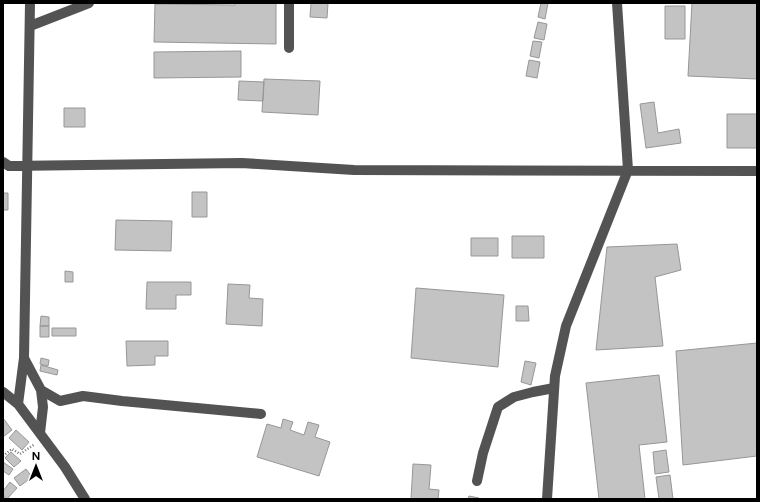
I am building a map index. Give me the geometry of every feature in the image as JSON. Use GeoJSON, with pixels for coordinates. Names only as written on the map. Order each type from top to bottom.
{"type":"FeatureCollection","features":[{"type":"Feature","properties":{"kind":"street"},"geometry":{"type":"LineString","coordinates":[[18,404],[24,358],[30,3]]}},
{"type":"Feature","properties":{"kind":"street"},"geometry":{"type":"LineString","coordinates":[[30,26],[89,3]]}},
{"type":"Feature","properties":{"kind":"street"},"geometry":{"type":"LineString","coordinates":[[289,3],[289,48]]}},
{"type":"Feature","properties":{"kind":"street"},"geometry":{"type":"LineString","coordinates":[[547,499],[555,376],[566,326],[628,170],[617,3]]}},
{"type":"Feature","properties":{"kind":"street"},"geometry":{"type":"LineString","coordinates":[[3,162],[9,166],[242,164],[354,170],[757,171]]}},
{"type":"Feature","properties":{"kind":"street"},"geometry":{"type":"LineString","coordinates":[[24,358],[41,390],[43,407],[41,435]]}},
{"type":"Feature","properties":{"kind":"street"},"geometry":{"type":"LineString","coordinates":[[477,482],[483,453],[498,407],[514,397],[554,388]]}},
{"type":"Feature","properties":{"kind":"street"},"geometry":{"type":"LineString","coordinates":[[41,390],[60,401],[84,396],[261,414]]}},
{"type":"Feature","properties":{"kind":"street"},"geometry":{"type":"LineString","coordinates":[[3,392],[18,404],[65,467],[85,499]]}},
{"type":"Feature","properties":{"kind":"path"},"geometry":{"type":"LineString","coordinates":[[3,456],[12,449],[20,454],[41,435]]}},
{"type":"Feature","properties":{"kind":"building"},"geometry":{"type":"Polygon","coordinates":[[[235,3],[276,3],[276,44],[154,42],[155,4],[235,5],[235,3]]]}},
{"type":"Feature","properties":{"kind":"building"},"geometry":{"type":"Polygon","coordinates":[[[311,3],[328,3],[327,18],[310,17],[311,3]]]}},
{"type":"Feature","properties":{"kind":"building"},"geometry":{"type":"Polygon","coordinates":[[[541,3],[548,3],[545,19],[538,17],[541,3]]]}},
{"type":"Feature","properties":{"kind":"building"},"geometry":{"type":"Polygon","coordinates":[[[692,3],[757,3],[757,79],[688,76],[692,3]]]}},
{"type":"Feature","properties":{"kind":"building"},"geometry":{"type":"Polygon","coordinates":[[[665,6],[685,6],[685,39],[665,39],[665,6]]]}},
{"type":"Feature","properties":{"kind":"building"},"geometry":{"type":"Polygon","coordinates":[[[538,22],[547,24],[544,40],[534,38],[538,22]]]}},
{"type":"Feature","properties":{"kind":"building"},"geometry":{"type":"Polygon","coordinates":[[[533,41],[542,42],[539,58],[530,56],[533,41]]]}},
{"type":"Feature","properties":{"kind":"building"},"geometry":{"type":"Polygon","coordinates":[[[241,51],[241,77],[154,78],[154,52],[241,51]]]}},
{"type":"Feature","properties":{"kind":"building"},"geometry":{"type":"Polygon","coordinates":[[[529,60],[540,62],[537,78],[526,76],[529,60]]]}},
{"type":"Feature","properties":{"kind":"building"},"geometry":{"type":"Polygon","coordinates":[[[264,79],[320,81],[318,115],[262,112],[264,79]]]}},
{"type":"Feature","properties":{"kind":"building"},"geometry":{"type":"Polygon","coordinates":[[[239,81],[264,82],[263,101],[238,100],[239,81]]]}},
{"type":"Feature","properties":{"kind":"building"},"geometry":{"type":"Polygon","coordinates":[[[654,102],[658,133],[679,129],[681,143],[646,148],[640,104],[654,102]]]}},
{"type":"Feature","properties":{"kind":"building"},"geometry":{"type":"Polygon","coordinates":[[[64,108],[85,108],[85,127],[64,127],[64,108]]]}},
{"type":"Feature","properties":{"kind":"building"},"geometry":{"type":"Polygon","coordinates":[[[727,114],[757,114],[757,148],[727,148],[727,114]]]}},
{"type":"Feature","properties":{"kind":"building"},"geometry":{"type":"Polygon","coordinates":[[[192,192],[207,192],[207,217],[192,217],[192,192]]]}},
{"type":"Feature","properties":{"kind":"building"},"geometry":{"type":"Polygon","coordinates":[[[3,193],[8,193],[8,210],[3,210],[3,193]]]}},
{"type":"Feature","properties":{"kind":"building"},"geometry":{"type":"Polygon","coordinates":[[[116,220],[172,221],[171,251],[115,250],[116,220]]]}},
{"type":"Feature","properties":{"kind":"building"},"geometry":{"type":"Polygon","coordinates":[[[512,236],[544,236],[544,258],[512,258],[512,236]]]}},
{"type":"Feature","properties":{"kind":"building"},"geometry":{"type":"Polygon","coordinates":[[[471,238],[498,238],[498,256],[471,256],[471,238]]]}},
{"type":"Feature","properties":{"kind":"building"},"geometry":{"type":"Polygon","coordinates":[[[677,244],[681,270],[655,277],[663,346],[596,350],[607,247],[677,244]]]}},
{"type":"Feature","properties":{"kind":"building"},"geometry":{"type":"Polygon","coordinates":[[[65,271],[73,272],[73,282],[65,282],[65,271]]]}},
{"type":"Feature","properties":{"kind":"building"},"geometry":{"type":"Polygon","coordinates":[[[147,282],[191,282],[191,295],[176,295],[176,309],[146,309],[147,282]]]}},
{"type":"Feature","properties":{"kind":"building"},"geometry":{"type":"Polygon","coordinates":[[[228,284],[250,285],[249,298],[263,299],[262,326],[226,324],[228,284]]]}},
{"type":"Feature","properties":{"kind":"building"},"geometry":{"type":"Polygon","coordinates":[[[416,288],[504,295],[498,367],[411,358],[416,288]]]}},
{"type":"Feature","properties":{"kind":"building"},"geometry":{"type":"Polygon","coordinates":[[[516,306],[528,306],[529,321],[516,321],[516,306]]]}},
{"type":"Feature","properties":{"kind":"building"},"geometry":{"type":"Polygon","coordinates":[[[41,316],[49,317],[49,326],[40,326],[41,316]]]}},
{"type":"Feature","properties":{"kind":"building"},"geometry":{"type":"Polygon","coordinates":[[[40,326],[49,326],[49,337],[40,337],[40,326]]]}},
{"type":"Feature","properties":{"kind":"building"},"geometry":{"type":"Polygon","coordinates":[[[52,328],[76,328],[76,336],[52,336],[52,328]]]}},
{"type":"Feature","properties":{"kind":"building"},"geometry":{"type":"Polygon","coordinates":[[[126,341],[168,341],[168,356],[155,356],[155,365],[127,366],[126,341]]]}},
{"type":"Feature","properties":{"kind":"building"},"geometry":{"type":"Polygon","coordinates":[[[757,343],[757,456],[683,465],[676,351],[757,343]]]}},
{"type":"Feature","properties":{"kind":"building"},"geometry":{"type":"Polygon","coordinates":[[[41,358],[49,360],[48,366],[40,364],[41,358]]]}},
{"type":"Feature","properties":{"kind":"building"},"geometry":{"type":"Polygon","coordinates":[[[525,361],[536,363],[531,385],[521,382],[525,361]]]}},
{"type":"Feature","properties":{"kind":"building"},"geometry":{"type":"Polygon","coordinates":[[[41,365],[58,370],[57,375],[40,371],[41,365]]]}},
{"type":"Feature","properties":{"kind":"building"},"geometry":{"type":"Polygon","coordinates":[[[659,375],[667,442],[639,445],[645,499],[599,499],[586,383],[659,375]]]}},
{"type":"Feature","properties":{"kind":"building"},"geometry":{"type":"Polygon","coordinates":[[[3,418],[12,430],[3,437],[3,418]]]}},
{"type":"Feature","properties":{"kind":"building"},"geometry":{"type":"Polygon","coordinates":[[[283,419],[293,422],[290,430],[304,435],[308,422],[319,425],[315,437],[330,442],[319,476],[257,457],[267,424],[281,428],[283,419]]]}},
{"type":"Feature","properties":{"kind":"building"},"geometry":{"type":"Polygon","coordinates":[[[16,430],[29,442],[22,450],[9,438],[16,430]]]}},
{"type":"Feature","properties":{"kind":"building"},"geometry":{"type":"Polygon","coordinates":[[[666,450],[669,472],[655,474],[653,452],[666,450]]]}},
{"type":"Feature","properties":{"kind":"building"},"geometry":{"type":"Polygon","coordinates":[[[11,452],[21,461],[14,467],[5,458],[11,452]]]}},
{"type":"Feature","properties":{"kind":"building"},"geometry":{"type":"Polygon","coordinates":[[[3,462],[13,469],[9,475],[3,471],[3,462]]]}},
{"type":"Feature","properties":{"kind":"building"},"geometry":{"type":"Polygon","coordinates":[[[413,464],[431,465],[429,489],[439,490],[438,499],[411,499],[413,464]]]}},
{"type":"Feature","properties":{"kind":"building"},"geometry":{"type":"Polygon","coordinates":[[[26,469],[32,477],[20,486],[14,478],[26,469]]]}},
{"type":"Feature","properties":{"kind":"building"},"geometry":{"type":"Polygon","coordinates":[[[670,475],[673,499],[659,499],[656,477],[670,475]]]}},
{"type":"Feature","properties":{"kind":"building"},"geometry":{"type":"Polygon","coordinates":[[[10,482],[17,488],[7,499],[3,496],[3,491],[10,482]]]}},
{"type":"Feature","properties":{"kind":"building"},"geometry":{"type":"Polygon","coordinates":[[[469,496],[479,498],[479,499],[468,499],[469,496]]]}}]}
